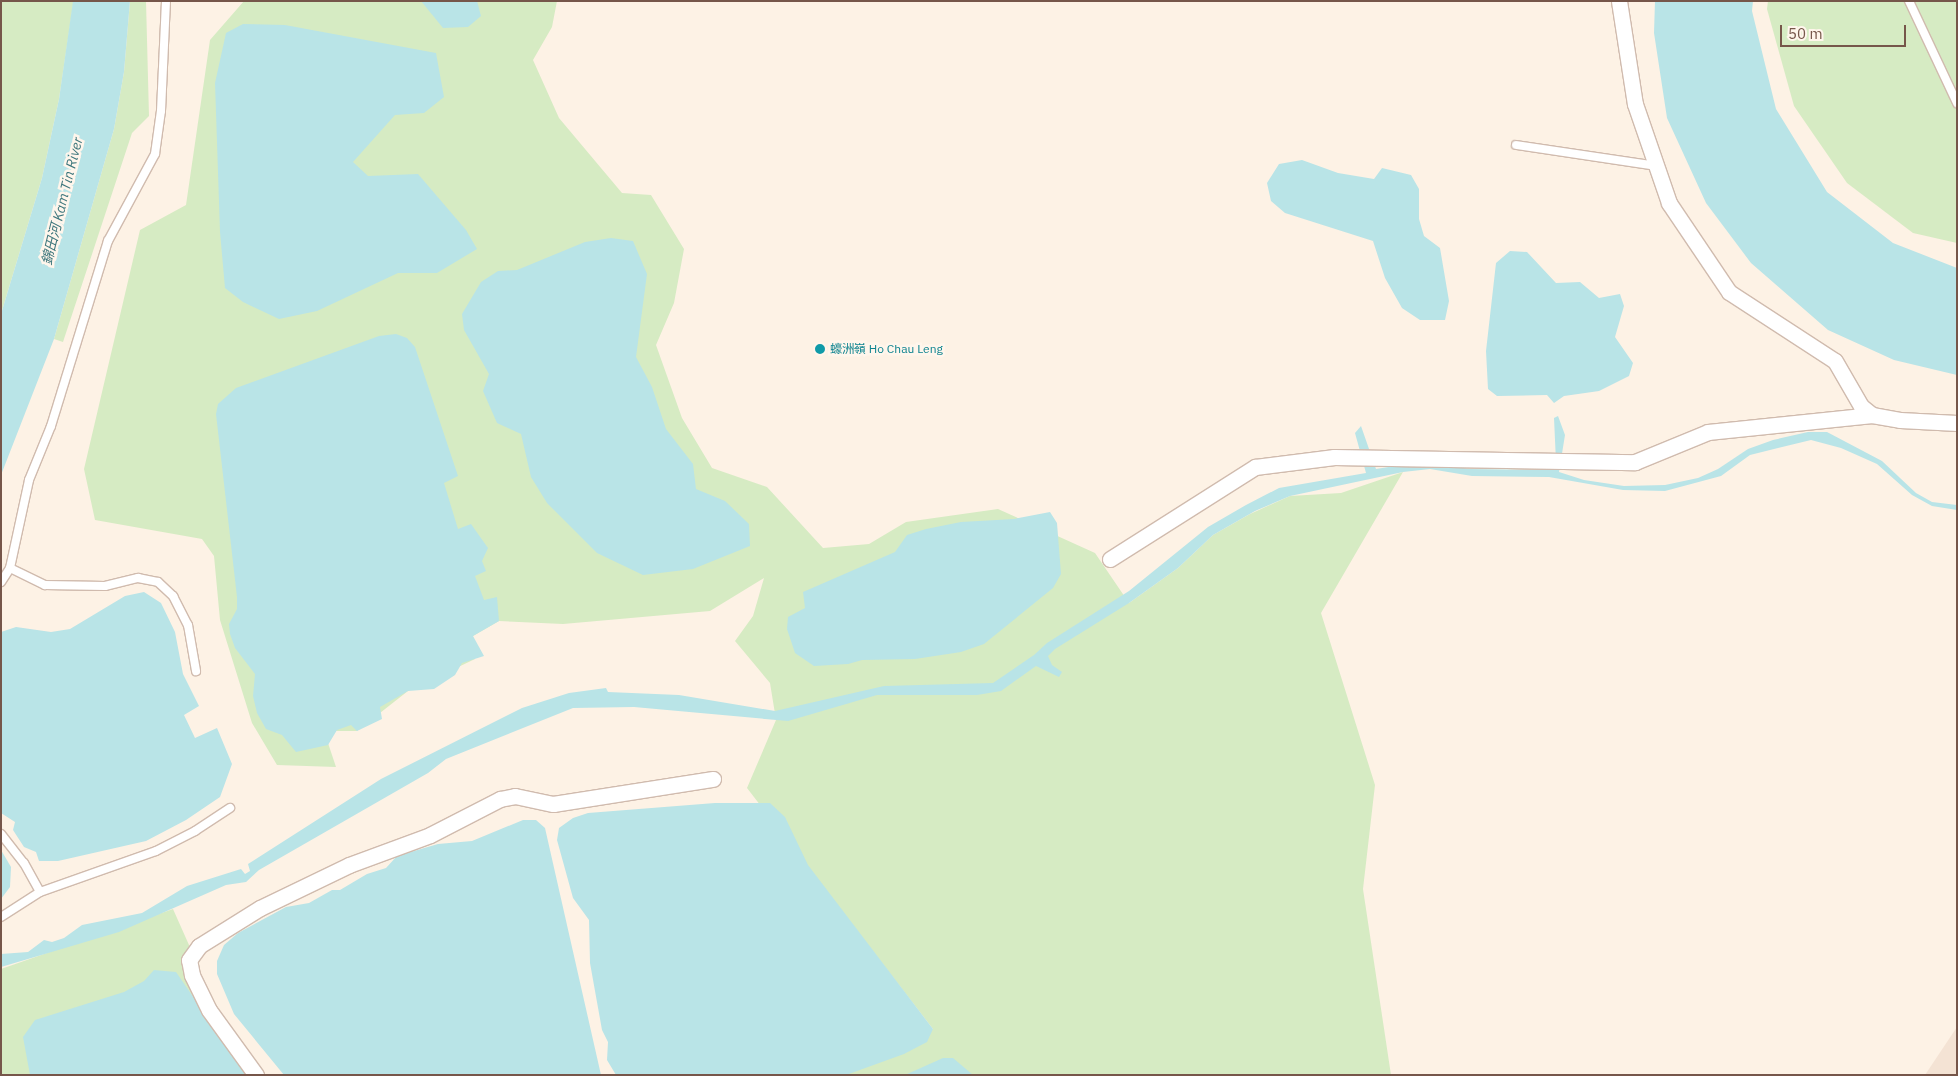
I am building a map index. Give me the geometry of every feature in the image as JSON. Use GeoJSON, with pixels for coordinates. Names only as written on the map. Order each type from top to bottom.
{"type":"FeatureCollection","features":[{"type":"Feature","properties":{"kind":"street"},"geometry":{"type":"LineString","coordinates":[[1618,1],[1635,104],[1669,203],[1729,292],[1835,361],[1861,406],[1872,415]]}},
{"type":"Feature","properties":{"kind":"street"},"geometry":{"type":"LineString","coordinates":[[1110,559],[1255,467],[1334,458],[1635,462],[1708,432],[1872,415],[1900,420],[1957,423]]}},
{"type":"Feature","properties":{"kind":"street"},"geometry":{"type":"LineString","coordinates":[[256,1075],[208,1010],[192,975],[190,960],[199,946],[260,908],[349,864],[430,835],[500,799],[515,796],[553,804],[713,779]]}},
{"type":"Feature","properties":{"kind":"lane"},"geometry":{"type":"LineString","coordinates":[[1,582],[10,568],[29,480],[51,426],[108,241],[155,154],[161,111],[166,1]]}},
{"type":"Feature","properties":{"kind":"lane"},"geometry":{"type":"LineString","coordinates":[[1909,1],[1957,103]]}},
{"type":"Feature","properties":{"kind":"lane"},"geometry":{"type":"LineString","coordinates":[[1516,145],[1656,166]]}},
{"type":"Feature","properties":{"kind":"lane"},"geometry":{"type":"LineString","coordinates":[[10,568],[45,585],[105,586],[138,578],[158,582],[173,596],[188,625],[196,670]]}},
{"type":"Feature","properties":{"kind":"lane"},"geometry":{"type":"LineString","coordinates":[[1,917],[40,892],[156,851],[195,831],[230,808]]}},
{"type":"Feature","properties":{"kind":"lane"},"geometry":{"type":"LineString","coordinates":[[1,834],[24,863],[40,892]]}},
{"type":"Feature","properties":{"kind":"shaded area"},"geometry":{"type":"Polygon","coordinates":[[[1957,1027],[1957,1075],[1925,1075],[1957,1027]]]}},
{"type":"Feature","properties":{"kind":"green space"},"geometry":{"type":"Polygon","coordinates":[[[1,1],[73,1],[73,5],[59,99],[42,178],[1,314],[1,1]]]}},
{"type":"Feature","properties":{"kind":"green space"},"geometry":{"type":"Polygon","coordinates":[[[130,1],[146,1],[149,116],[132,133],[63,342],[54,339],[114,129],[124,72],[130,1]]]}},
{"type":"Feature","properties":{"kind":"green space"},"geometry":{"type":"Polygon","coordinates":[[[244,1],[557,1],[552,27],[533,60],[559,118],[622,193],[651,195],[684,249],[674,303],[656,345],[682,418],[712,468],[767,487],[823,548],[869,544],[906,522],[998,509],[1095,553],[1129,603],[1178,568],[1213,535],[1250,514],[1290,496],[1341,493],[1403,472],[1321,613],[1375,785],[1363,889],[1391,1075],[828,1075],[933,1029],[747,788],[776,720],[770,683],[735,641],[753,616],[764,578],[710,611],[563,624],[499,621],[473,636],[475,659],[408,691],[357,731],[324,731],[336,767],[277,765],[252,723],[220,620],[214,556],[202,539],[95,520],[84,469],[140,230],[186,205],[210,40],[244,1]]]}},
{"type":"Feature","properties":{"kind":"green space"},"geometry":{"type":"Polygon","coordinates":[[[1768,1],[1957,1],[1957,243],[1913,233],[1847,183],[1794,106],[1767,9],[1768,1]]]}},
{"type":"Feature","properties":{"kind":"green space"},"geometry":{"type":"Polygon","coordinates":[[[173,909],[193,954],[214,1018],[261,1075],[1,1075],[1,969],[173,909]]]}},
{"type":"Feature","properties":{"kind":"water","name":"錦田河 Kam Tin River"},"geometry":{"type":"Polygon","coordinates":[[[73,1],[130,1],[124,72],[114,129],[54,339],[1,475],[1,314],[42,178],[59,99],[73,1]]]}},
{"type":"Feature","properties":{"kind":"water"},"geometry":{"type":"Polygon","coordinates":[[[421,1],[477,1],[481,16],[468,27],[443,28],[421,1]]]}},
{"type":"Feature","properties":{"kind":"water"},"geometry":{"type":"Polygon","coordinates":[[[1655,1],[1753,1],[1752,11],[1776,109],[1827,192],[1893,243],[1957,268],[1957,375],[1894,360],[1828,330],[1751,263],[1706,203],[1667,118],[1654,33],[1655,1]]]}},
{"type":"Feature","properties":{"kind":"water"},"geometry":{"type":"Polygon","coordinates":[[[243,24],[285,25],[436,53],[444,97],[424,113],[395,115],[353,162],[368,176],[418,174],[466,230],[477,249],[437,273],[398,273],[317,311],[279,319],[243,302],[225,288],[220,232],[215,83],[226,33],[243,24]]]}},
{"type":"Feature","properties":{"kind":"water"},"geometry":{"type":"Polygon","coordinates":[[[1302,160],[1338,173],[1374,179],[1382,168],[1411,175],[1419,189],[1419,219],[1424,236],[1440,248],[1449,301],[1445,320],[1420,320],[1402,308],[1385,278],[1373,241],[1285,213],[1271,201],[1267,183],[1279,164],[1302,160]]]}},
{"type":"Feature","properties":{"kind":"water"},"geometry":{"type":"Polygon","coordinates":[[[611,238],[633,241],[647,274],[636,357],[652,387],[666,429],[693,464],[696,489],[725,501],[749,524],[750,546],[693,569],[643,575],[597,553],[547,503],[531,477],[521,434],[497,423],[483,391],[489,374],[464,330],[462,314],[481,282],[498,271],[517,270],[585,242],[611,238]]]}},
{"type":"Feature","properties":{"kind":"water"},"geometry":{"type":"Polygon","coordinates":[[[1510,251],[1527,252],[1556,283],[1580,282],[1599,298],[1620,294],[1624,306],[1615,337],[1633,363],[1629,376],[1599,391],[1564,396],[1554,403],[1547,395],[1497,396],[1488,389],[1486,351],[1496,263],[1510,251]]]}},
{"type":"Feature","properties":{"kind":"water"},"geometry":{"type":"Polygon","coordinates":[[[396,334],[407,338],[415,347],[458,476],[444,483],[458,529],[471,524],[488,548],[482,561],[486,571],[475,576],[484,600],[497,597],[499,621],[473,636],[484,656],[462,663],[455,675],[434,689],[408,691],[380,707],[382,719],[357,731],[351,725],[337,730],[328,745],[296,752],[282,735],[266,729],[257,713],[253,696],[255,674],[235,648],[230,634],[229,624],[237,609],[237,597],[216,414],[218,404],[236,388],[379,336],[396,334]]]}},
{"type":"Feature","properties":{"kind":"water"},"geometry":{"type":"Polygon","coordinates":[[[1558,416],[1565,435],[1559,472],[1584,480],[1624,486],[1665,485],[1698,478],[1718,469],[1748,449],[1773,440],[1808,432],[1827,432],[1882,461],[1916,493],[1932,502],[1957,505],[1957,510],[1932,506],[1912,495],[1877,464],[1841,448],[1811,440],[1750,455],[1721,476],[1665,491],[1623,490],[1549,477],[1472,476],[1430,469],[1403,472],[1290,496],[1255,511],[1213,535],[1178,568],[1129,603],[1055,649],[1048,656],[1052,665],[1062,672],[1059,677],[1036,666],[1001,691],[977,695],[877,695],[788,721],[634,707],[573,708],[446,759],[428,773],[259,870],[246,882],[226,885],[119,932],[1,967],[1,954],[28,952],[44,940],[52,942],[64,938],[82,925],[142,913],[187,886],[241,869],[245,874],[250,871],[248,864],[381,779],[522,708],[569,693],[606,688],[608,692],[679,695],[775,711],[884,686],[993,683],[1034,655],[1047,643],[1129,591],[1208,527],[1246,505],[1279,488],[1366,473],[1355,433],[1361,426],[1376,469],[1401,465],[1441,464],[1469,469],[1544,470],[1553,468],[1556,462],[1554,418],[1558,416]]]}},
{"type":"Feature","properties":{"kind":"water"},"geometry":{"type":"Polygon","coordinates":[[[1050,512],[1057,523],[1061,574],[1053,588],[984,644],[961,652],[915,659],[862,660],[848,664],[814,666],[795,653],[787,629],[788,617],[805,608],[803,592],[895,552],[907,535],[961,522],[1014,519],[1050,512]]]}},
{"type":"Feature","properties":{"kind":"water"},"geometry":{"type":"Polygon","coordinates":[[[144,592],[161,603],[175,632],[183,674],[199,706],[184,715],[195,738],[217,728],[232,764],[220,797],[186,820],[146,841],[58,861],[39,861],[36,852],[24,847],[13,830],[15,822],[1,813],[1,632],[16,627],[51,632],[70,629],[125,596],[144,592]]]}},
{"type":"Feature","properties":{"kind":"water"},"geometry":{"type":"Polygon","coordinates":[[[715,803],[770,803],[785,817],[808,865],[933,1029],[927,1042],[904,1054],[846,1075],[616,1075],[607,1060],[608,1042],[602,1030],[590,963],[589,920],[573,898],[557,840],[559,828],[573,818],[588,813],[715,803]]]}},
{"type":"Feature","properties":{"kind":"water"},"geometry":{"type":"Polygon","coordinates":[[[523,820],[536,820],[545,828],[601,1075],[284,1075],[234,1014],[217,974],[217,961],[224,945],[238,933],[286,907],[309,903],[332,890],[340,890],[367,874],[386,868],[397,856],[438,844],[472,841],[523,820]]]}},
{"type":"Feature","properties":{"kind":"water"},"geometry":{"type":"Polygon","coordinates":[[[1,850],[11,867],[10,887],[1,899],[1,850]]]}},
{"type":"Feature","properties":{"kind":"water"},"geometry":{"type":"Polygon","coordinates":[[[154,970],[176,972],[247,1075],[30,1075],[23,1037],[35,1020],[124,992],[144,981],[154,970]]]}},
{"type":"Feature","properties":{"kind":"water"},"geometry":{"type":"Polygon","coordinates":[[[943,1058],[953,1058],[973,1075],[905,1075],[943,1058]]]}},
{"type":"Feature","properties":{"kind":"place","name":"蠔洲嶺 Ho Chau Leng"},"geometry":{"type":"Point","coordinates":[820,349]}}]}
